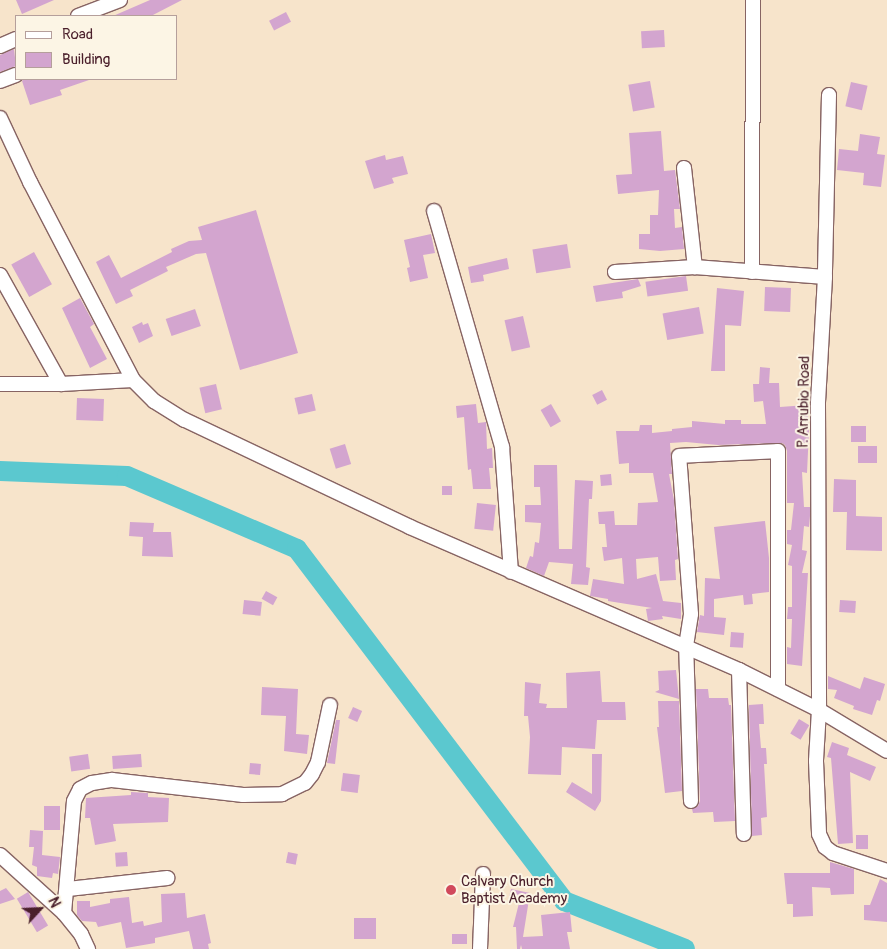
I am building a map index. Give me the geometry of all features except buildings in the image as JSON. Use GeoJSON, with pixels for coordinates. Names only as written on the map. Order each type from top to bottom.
{"type":"FeatureCollection","features":[{"type":"Feature","properties":{"kind":"street"},"geometry":{"type":"LineString","coordinates":[[81,15],[120,0]]}},
{"type":"Feature","properties":{"kind":"street"},"geometry":{"type":"LineString","coordinates":[[752,272],[753,0]]}},
{"type":"Feature","properties":{"kind":"street"},"geometry":{"type":"LineString","coordinates":[[0,46],[15,39]]}},
{"type":"Feature","properties":{"kind":"street"},"geometry":{"type":"LineString","coordinates":[[0,81],[15,75]]}},
{"type":"Feature","properties":{"kind":"street","name":"P. Arrubio Road"},"geometry":{"type":"LineString","coordinates":[[830,94],[825,276],[818,404],[819,710],[816,775],[821,841],[833,853],[887,871]]}},
{"type":"Feature","properties":{"kind":"street"},"geometry":{"type":"LineString","coordinates":[[2,126],[133,380],[154,401],[185,420],[511,572],[739,670],[819,710],[887,751]]}},
{"type":"Feature","properties":{"kind":"street"},"geometry":{"type":"LineString","coordinates":[[684,168],[695,267]]}},
{"type":"Feature","properties":{"kind":"street"},"geometry":{"type":"LineString","coordinates":[[434,212],[502,447],[511,572]]}},
{"type":"Feature","properties":{"kind":"street"},"geometry":{"type":"LineString","coordinates":[[615,272],[695,267],[825,276]]}},
{"type":"Feature","properties":{"kind":"street"},"geometry":{"type":"LineString","coordinates":[[0,275],[61,384]]}},
{"type":"Feature","properties":{"kind":"street"},"geometry":{"type":"LineString","coordinates":[[0,384],[61,384],[133,380]]}},
{"type":"Feature","properties":{"kind":"street"},"geometry":{"type":"LineString","coordinates":[[691,801],[686,646],[691,614],[679,456],[778,452],[778,689]]}},
{"type":"Feature","properties":{"kind":"street"},"geometry":{"type":"LineString","coordinates":[[739,670],[744,834]]}},
{"type":"Feature","properties":{"kind":"street"},"geometry":{"type":"LineString","coordinates":[[64,912],[68,889],[74,801],[77,792],[85,785],[112,780],[243,795],[282,794],[300,786],[312,774],[318,762],[330,705]]}},
{"type":"Feature","properties":{"kind":"street"},"geometry":{"type":"LineString","coordinates":[[0,855],[64,912],[84,948]]}},
{"type":"Feature","properties":{"kind":"street"},"geometry":{"type":"LineString","coordinates":[[480,949],[483,874]]}},
{"type":"Feature","properties":{"kind":"street"},"geometry":{"type":"LineString","coordinates":[[68,889],[167,878]]}},
{"type":"Feature","properties":{"kind":"waterway"},"geometry":{"type":"LineString","coordinates":[[0,471],[127,476],[297,549],[564,901],[685,949]]}},
{"type":"Feature","properties":{"kind":"place","name":"Calvary Church Baptist Academy"},"geometry":{"type":"Point","coordinates":[451,890]}}]}
